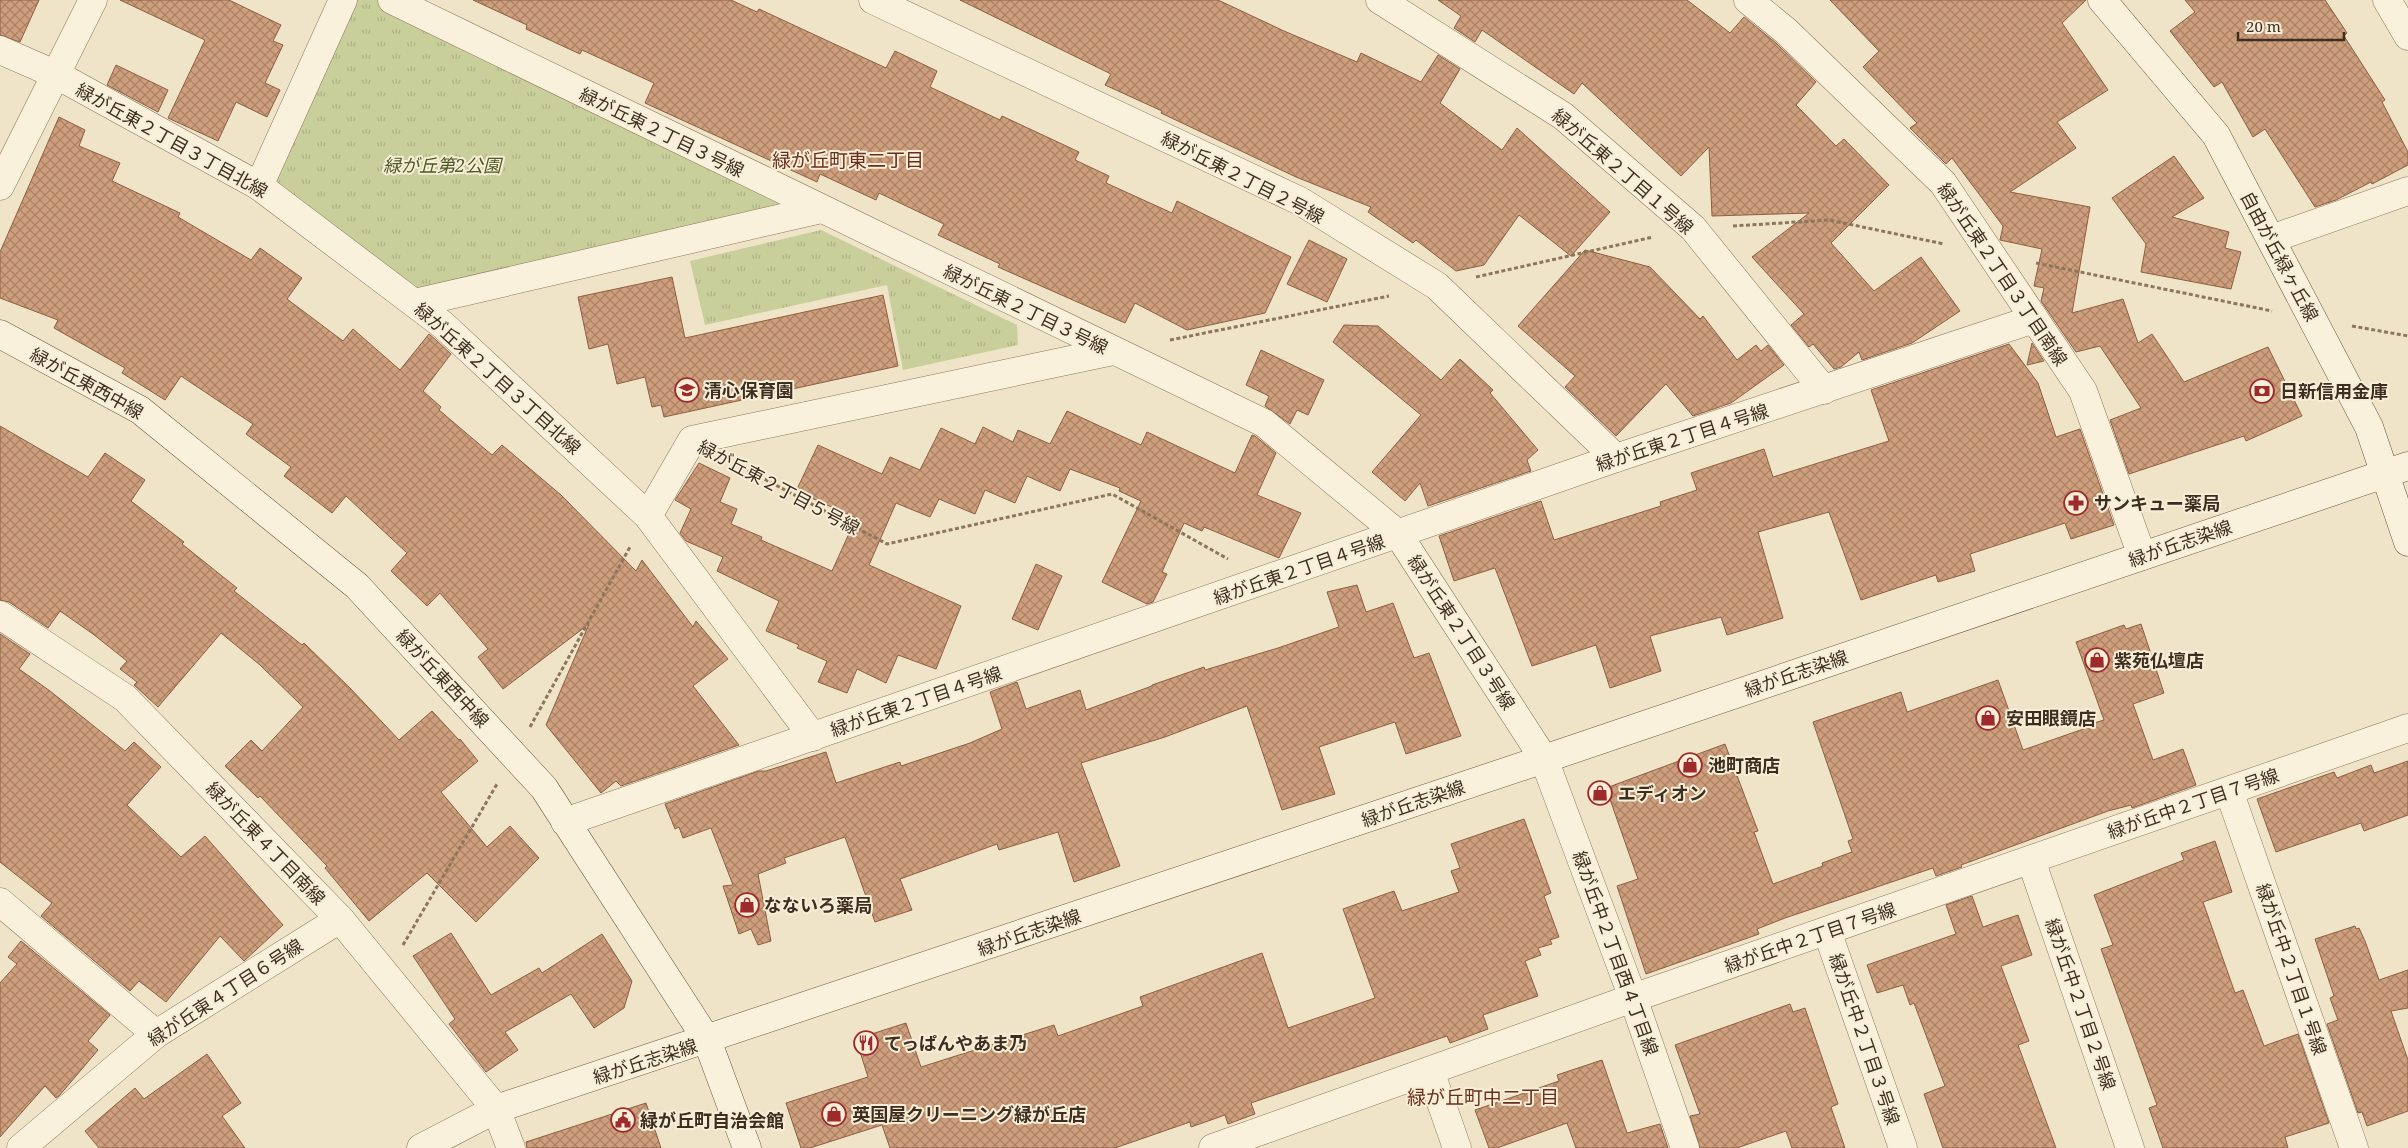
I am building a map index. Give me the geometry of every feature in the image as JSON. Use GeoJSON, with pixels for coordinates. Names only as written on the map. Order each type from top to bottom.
{"type":"FeatureCollection","features":[{"type":"Feature","properties":{"kind":"street"},"geometry":{"type":"LineString","coordinates":[[0,186],[93,0]]}},
{"type":"Feature","properties":{"kind":"street"},"geometry":{"type":"LineString","coordinates":[[259,186],[343,0]]}},
{"type":"Feature","properties":{"kind":"street","name":"緑が丘東２丁目３号線"},"geometry":{"type":"LineString","coordinates":[[392,0],[1264,423],[1398,534],[1544,759]]}},
{"type":"Feature","properties":{"kind":"street","name":"緑が丘東２丁目２号線"},"geometry":{"type":"LineString","coordinates":[[873,0],[1300,201],[1437,286],[1616,458]]}},
{"type":"Feature","properties":{"kind":"street","name":"緑が丘東２丁目１号線"},"geometry":{"type":"LineString","coordinates":[[1380,0],[1563,116],[1693,228],[1824,390]]}},
{"type":"Feature","properties":{"kind":"street","name":"緑が丘東２丁目３丁目南線"},"geometry":{"type":"LineString","coordinates":[[1748,0],[1786,31],[1943,183],[2083,391],[2142,556]]}},
{"type":"Feature","properties":{"kind":"street","name":"自由が丘緑ヶ丘線"},"geometry":{"type":"LineString","coordinates":[[2102,0],[2216,135],[2369,427],[2396,469],[2408,542]]}},
{"type":"Feature","properties":{"kind":"street"},"geometry":{"type":"LineString","coordinates":[[2387,0],[2408,36]]}},
{"type":"Feature","properties":{"kind":"street","name":"緑が丘東２丁目３丁目北線"},"geometry":{"type":"LineString","coordinates":[[0,50],[57,75],[259,186],[443,325],[648,516],[813,737]]}},
{"type":"Feature","properties":{"kind":"street"},"geometry":{"type":"LineString","coordinates":[[2271,239],[2408,191]]}},
{"type":"Feature","properties":{"kind":"street"},"geometry":{"type":"LineString","coordinates":[[415,303],[821,209]]}},
{"type":"Feature","properties":{"kind":"street","name":"緑が丘東２丁目４号線"},"geometry":{"type":"LineString","coordinates":[[565,822],[1616,458],[2034,319]]}},
{"type":"Feature","properties":{"kind":"street","name":"緑が丘東西中線"},"geometry":{"type":"LineString","coordinates":[[0,334],[140,410],[357,586],[544,788],[707,1040],[747,1148]]}},
{"type":"Feature","properties":{"kind":"street","name":"緑が丘東２丁目５号線"},"geometry":{"type":"LineString","coordinates":[[692,440],[1113,351]]}},
{"type":"Feature","properties":{"kind":"street"},"geometry":{"type":"LineString","coordinates":[[648,516],[692,440]]}},
{"type":"Feature","properties":{"kind":"street","name":"緑が丘志染線"},"geometry":{"type":"LineString","coordinates":[[421,1148],[496,1109],[1544,759],[2396,469]]}},
{"type":"Feature","properties":{"kind":"street","name":"緑が丘東４丁目南線"},"geometry":{"type":"LineString","coordinates":[[0,615],[125,698],[340,919],[496,1109],[511,1148]]}},
{"type":"Feature","properties":{"kind":"street","name":"緑が丘中２丁目７号線"},"geometry":{"type":"LineString","coordinates":[[1223,1146],[1633,998],[2408,728]]}},
{"type":"Feature","properties":{"kind":"street","name":"緑が丘中２丁目西４丁目線"},"geometry":{"type":"LineString","coordinates":[[1544,759],[1633,998],[1685,1148]]}},
{"type":"Feature","properties":{"kind":"street","name":"緑が丘中２丁目１号線"},"geometry":{"type":"LineString","coordinates":[[2229,791],[2354,1148]]}},
{"type":"Feature","properties":{"kind":"street","name":"緑が丘中２丁目２号線"},"geometry":{"type":"LineString","coordinates":[[2032,860],[2130,1148]]}},
{"type":"Feature","properties":{"kind":"street"},"geometry":{"type":"LineString","coordinates":[[0,902],[156,1034]]}},
{"type":"Feature","properties":{"kind":"street","name":"緑が丘東４丁目６号線"},"geometry":{"type":"LineString","coordinates":[[21,1148],[156,1034],[340,919]]}},
{"type":"Feature","properties":{"kind":"street","name":"緑が丘中２丁目３号線"},"geometry":{"type":"LineString","coordinates":[[1827,931],[1903,1148]]}},
{"type":"Feature","properties":{"kind":"street"},"geometry":{"type":"LineString","coordinates":[[1430,1071],[1457,1148]]}},
{"type":"Feature","properties":{"kind":"path","name":"緑が丘東２丁目５号線"},"geometry":{"type":"LineString","coordinates":[[692,440],[887,544],[1112,494],[1266,580]]}},
{"type":"Feature","properties":{"kind":"green space","name":"緑が丘第2公園"},"geometry":{"type":"Polygon","coordinates":[[[343,0],[392,0],[821,209],[415,303],[259,186],[343,0]]]}},
{"type":"Feature","properties":{"kind":"green space"},"geometry":{"type":"Polygon","coordinates":[[[821,230],[1017,325],[1018,345],[903,370],[887,285],[705,325],[690,261],[821,230]]]}},
{"type":"Feature","properties":{"kind":"building"},"geometry":{"type":"Polygon","coordinates":[[[0,0],[39,0],[20,42],[0,35],[0,0]]]}},
{"type":"Feature","properties":{"kind":"building"},"geometry":{"type":"Polygon","coordinates":[[[120,0],[229,0],[281,25],[273,41],[283,45],[265,83],[280,90],[267,117],[236,102],[218,141],[168,118],[205,40],[120,0]]]}},
{"type":"Feature","properties":{"kind":"building"},"geometry":{"type":"Polygon","coordinates":[[[473,0],[731,0],[757,12],[759,9],[886,68],[895,51],[937,71],[930,87],[1000,120],[1002,116],[1079,152],[1075,160],[1109,176],[1106,183],[1172,213],[1177,201],[1291,257],[1265,313],[1187,330],[1135,303],[1125,323],[998,267],[1000,264],[938,235],[944,224],[879,193],[876,200],[820,174],[817,182],[645,103],[654,83],[582,50],[580,54],[526,29],[527,25],[473,0]]]}},
{"type":"Feature","properties":{"kind":"building"},"geometry":{"type":"Polygon","coordinates":[[[960,0],[1218,0],[1357,62],[1361,53],[1421,82],[1438,55],[1460,69],[1440,103],[1502,150],[1517,128],[1610,212],[1571,256],[1519,215],[1484,265],[1456,271],[1416,240],[1413,243],[1368,212],[1371,207],[1296,177],[1105,85],[1111,74],[960,0]]]}},
{"type":"Feature","properties":{"kind":"building"},"geometry":{"type":"Polygon","coordinates":[[[1438,0],[1687,0],[1730,33],[1744,17],[1776,43],[1816,82],[1796,105],[1836,146],[1844,139],[1889,185],[1831,243],[1874,291],[1921,257],[1960,311],[1912,343],[1862,360],[1859,352],[1841,367],[1834,369],[1813,344],[1809,347],[1791,325],[1804,314],[1752,257],[1809,213],[1712,216],[1709,147],[1681,176],[1582,83],[1574,94],[1482,30],[1475,42],[1454,28],[1461,16],[1438,0]]]}},
{"type":"Feature","properties":{"kind":"building"},"geometry":{"type":"Polygon","coordinates":[[[1830,0],[2086,0],[2062,23],[2108,90],[2057,122],[2076,148],[2010,192],[2090,207],[2072,313],[2123,299],[2138,343],[2152,334],[2184,382],[2268,347],[2302,416],[2246,441],[2244,436],[2129,474],[2110,420],[2141,408],[2100,346],[2076,352],[2041,301],[2044,288],[2034,286],[2042,249],[2000,240],[2003,226],[1952,158],[1946,164],[1910,128],[1917,123],[1863,67],[1879,51],[1830,0]]]}},
{"type":"Feature","properties":{"kind":"building"},"geometry":{"type":"Polygon","coordinates":[[[2185,0],[2325,0],[2347,33],[2344,36],[2385,100],[2382,102],[2408,152],[2408,165],[2372,184],[2371,182],[2336,200],[2315,207],[2265,129],[2253,137],[2222,82],[2214,87],[2170,31],[2195,12],[2185,0]]]}},
{"type":"Feature","properties":{"kind":"building"},"geometry":{"type":"Polygon","coordinates":[[[116,65],[168,90],[158,112],[107,85],[116,65]]]}},
{"type":"Feature","properties":{"kind":"building"},"geometry":{"type":"Polygon","coordinates":[[[59,117],[85,130],[79,146],[120,163],[112,181],[180,213],[178,217],[251,260],[260,248],[302,278],[287,299],[343,341],[353,329],[400,370],[429,334],[437,341],[451,354],[423,391],[441,407],[439,410],[492,455],[502,445],[561,495],[636,571],[642,560],[693,627],[696,621],[728,659],[693,686],[739,745],[621,786],[616,781],[601,793],[546,725],[589,624],[503,689],[478,657],[488,649],[440,593],[427,606],[391,571],[407,553],[346,496],[332,513],[284,476],[291,467],[246,434],[253,424],[181,376],[165,400],[122,373],[125,368],[54,328],[58,320],[0,298],[0,252],[59,117]]]}},
{"type":"Feature","properties":{"kind":"building"},"geometry":{"type":"Polygon","coordinates":[[[2174,156],[2204,198],[2172,217],[2229,232],[2225,248],[2241,252],[2231,289],[2141,272],[2146,244],[2112,198],[2174,156]]]}},
{"type":"Feature","properties":{"kind":"building"},"geometry":{"type":"Polygon","coordinates":[[[1309,240],[1347,259],[1327,302],[1287,284],[1309,240]]]}},
{"type":"Feature","properties":{"kind":"building"},"geometry":{"type":"Polygon","coordinates":[[[1585,250],[1650,267],[1700,319],[1703,316],[1737,360],[1756,345],[1761,351],[1768,345],[1784,365],[1731,403],[1693,416],[1666,384],[1616,436],[1565,387],[1575,376],[1518,326],[1585,250]]]}},
{"type":"Feature","properties":{"kind":"building"},"geometry":{"type":"Polygon","coordinates":[[[672,277],[685,338],[883,295],[898,366],[664,417],[661,405],[652,407],[645,377],[617,384],[608,344],[589,349],[578,297],[672,277]]]}},
{"type":"Feature","properties":{"kind":"building"},"geometry":{"type":"Polygon","coordinates":[[[1344,325],[1378,326],[1441,380],[1460,359],[1493,390],[1490,393],[1538,450],[1527,460],[1531,471],[1428,506],[1420,483],[1405,501],[1372,472],[1421,415],[1333,342],[1344,325]]]}},
{"type":"Feature","properties":{"kind":"building"},"geometry":{"type":"Polygon","coordinates":[[[2032,343],[2044,361],[2027,365],[2032,343]]]}},
{"type":"Feature","properties":{"kind":"building"},"geometry":{"type":"Polygon","coordinates":[[[2009,344],[2038,383],[2056,437],[2080,429],[2114,525],[2071,539],[2065,523],[1970,554],[1975,571],[1938,582],[1936,575],[1861,600],[1829,512],[1758,532],[1783,618],[1727,635],[1721,617],[1650,636],[1661,671],[1610,688],[1596,645],[1532,666],[1495,568],[1454,581],[1439,536],[1541,501],[1554,540],[1661,506],[1660,502],[1697,490],[1691,473],[1764,449],[1773,477],[1889,441],[1871,390],[2009,344]]]}},
{"type":"Feature","properties":{"kind":"building"},"geometry":{"type":"Polygon","coordinates":[[[1261,350],[1324,380],[1308,415],[1297,410],[1290,424],[1265,406],[1269,396],[1246,385],[1261,350]]]}},
{"type":"Feature","properties":{"kind":"building"},"geometry":{"type":"Polygon","coordinates":[[[1067,411],[1141,445],[1147,432],[1235,473],[1252,435],[1255,436],[1276,453],[1257,495],[1301,513],[1279,558],[1204,527],[1202,531],[1184,523],[1162,572],[1167,574],[1153,602],[1147,604],[1102,582],[1141,501],[1119,491],[1120,488],[1070,469],[1060,491],[1027,476],[1015,503],[985,490],[975,514],[939,499],[930,517],[896,503],[869,565],[961,606],[936,669],[898,655],[886,683],[857,669],[847,693],[818,682],[827,661],[797,648],[799,645],[766,631],[779,601],[717,571],[723,557],[686,541],[680,533],[691,509],[675,500],[699,463],[730,478],[720,502],[737,509],[731,524],[762,537],[761,540],[832,571],[856,518],[796,491],[818,445],[882,474],[890,457],[920,470],[941,428],[975,444],[983,427],[1013,442],[1018,430],[1050,444],[1067,411]]]}},
{"type":"Feature","properties":{"kind":"building"},"geometry":{"type":"Polygon","coordinates":[[[0,426],[88,477],[105,453],[145,480],[131,501],[184,542],[182,544],[237,588],[234,591],[302,645],[304,643],[399,740],[432,711],[460,739],[478,761],[441,792],[487,847],[510,826],[539,858],[476,922],[427,873],[369,921],[325,868],[327,866],[260,796],[258,798],[225,766],[251,740],[262,751],[303,707],[260,665],[221,633],[158,707],[134,685],[137,682],[120,669],[127,661],[60,611],[48,628],[9,602],[0,600],[0,426]]]}},
{"type":"Feature","properties":{"kind":"building"},"geometry":{"type":"Polygon","coordinates":[[[1036,564],[1062,576],[1038,630],[1012,619],[1036,564]]]}},
{"type":"Feature","properties":{"kind":"building"},"geometry":{"type":"Polygon","coordinates":[[[1357,585],[1366,612],[1393,603],[1414,658],[1429,653],[1461,736],[1406,754],[1395,722],[1319,747],[1335,794],[1282,810],[1247,706],[1165,737],[1081,763],[1120,866],[1074,882],[1058,832],[999,850],[997,844],[900,879],[912,910],[875,922],[845,837],[784,858],[786,863],[758,874],[771,941],[758,945],[751,929],[739,934],[723,886],[733,885],[711,828],[683,838],[679,827],[675,829],[665,804],[759,771],[766,771],[826,752],[836,783],[900,762],[901,766],[970,743],[1002,729],[990,692],[1017,682],[1026,709],[1080,690],[1086,710],[1204,667],[1205,670],[1339,627],[1327,592],[1357,585]]]}},
{"type":"Feature","properties":{"kind":"building"},"geometry":{"type":"Polygon","coordinates":[[[2141,624],[2164,693],[2133,704],[2153,760],[2183,749],[2196,785],[2132,808],[2131,805],[2108,811],[1936,876],[1933,868],[1785,918],[1757,929],[1759,934],[1646,974],[1617,886],[1638,879],[1606,788],[1725,744],[1758,831],[1754,832],[1773,884],[1823,866],[1822,863],[1852,852],[1848,841],[1853,839],[1813,722],[1901,692],[1907,712],[1998,680],[2023,750],[2095,725],[2094,723],[2104,720],[2076,642],[2124,625],[2126,629],[2141,624]]]}},
{"type":"Feature","properties":{"kind":"building"},"geometry":{"type":"Polygon","coordinates":[[[0,634],[30,654],[19,669],[50,691],[125,751],[134,742],[161,767],[127,805],[181,857],[205,836],[283,925],[244,961],[220,936],[166,1002],[139,981],[130,991],[41,916],[52,903],[0,862],[0,634]]]}},
{"type":"Feature","properties":{"kind":"building"},"geometry":{"type":"Polygon","coordinates":[[[2408,761],[2408,815],[2364,831],[2361,823],[2276,852],[2257,799],[2334,772],[2337,778],[2371,765],[2374,773],[2408,761]]]}},
{"type":"Feature","properties":{"kind":"building"},"geometry":{"type":"Polygon","coordinates":[[[1524,819],[1551,893],[1544,896],[1559,937],[1550,940],[1552,944],[1538,948],[1541,955],[1525,961],[1538,996],[1483,1015],[1488,1029],[1450,1043],[1447,1036],[1251,1103],[1255,1114],[1228,1124],[1225,1115],[1191,1127],[1190,1122],[1115,1148],[890,1148],[882,1125],[810,1148],[801,1148],[786,1103],[868,1077],[856,1039],[906,1023],[921,1067],[1054,1025],[1058,1036],[1143,1006],[1140,997],[1262,953],[1288,1028],[1375,998],[1343,909],[1394,891],[1402,911],[1459,892],[1451,871],[1460,868],[1451,844],[1524,819]]]}},
{"type":"Feature","properties":{"kind":"building"},"geometry":{"type":"Polygon","coordinates":[[[2215,841],[2232,892],[2203,902],[2235,993],[2243,990],[2264,1046],[2298,1034],[2329,1123],[2285,1137],[2288,1148],[2163,1148],[2149,1108],[2157,1105],[2101,949],[2113,945],[2094,895],[2184,860],[2181,853],[2215,841]]]}},
{"type":"Feature","properties":{"kind":"building"},"geometry":{"type":"Polygon","coordinates":[[[1972,896],[1983,927],[2018,915],[2032,955],[2001,966],[2029,1041],[2018,1045],[2056,1148],[1943,1148],[1924,1094],[1945,1086],[1914,1003],[1910,1005],[1903,985],[1877,993],[1867,965],[1956,934],[1946,905],[1972,896]]]}},
{"type":"Feature","properties":{"kind":"building"},"geometry":{"type":"Polygon","coordinates":[[[2355,926],[2356,929],[2359,928],[2365,941],[2379,980],[2408,970],[2408,1008],[2391,1011],[2408,1060],[2408,1111],[2367,1126],[2362,1112],[2358,1113],[2327,1024],[2338,1020],[2330,998],[2334,996],[2315,939],[2355,926]]]}},
{"type":"Feature","properties":{"kind":"building"},"geometry":{"type":"Polygon","coordinates":[[[451,933],[491,995],[539,968],[542,973],[602,934],[632,981],[624,1008],[594,1028],[571,994],[505,1032],[518,1050],[486,1072],[449,1024],[455,1019],[413,956],[451,933]]]}},
{"type":"Feature","properties":{"kind":"building"},"geometry":{"type":"Polygon","coordinates":[[[21,941],[110,1015],[88,1041],[98,1050],[59,1096],[56,1098],[45,1086],[0,1137],[0,983],[17,964],[8,957],[21,941]]]}},
{"type":"Feature","properties":{"kind":"building"},"geometry":{"type":"Polygon","coordinates":[[[1790,1004],[1793,1012],[1805,1008],[1838,1104],[1831,1107],[1845,1148],[1792,1148],[1786,1131],[1737,1148],[1700,1148],[1690,1116],[1700,1114],[1675,1045],[1790,1004]]]}},
{"type":"Feature","properties":{"kind":"building"},"geometry":{"type":"Polygon","coordinates":[[[207,1054],[241,1103],[222,1116],[245,1148],[99,1148],[85,1131],[135,1088],[144,1099],[207,1054]]]}},
{"type":"Feature","properties":{"kind":"building"},"geometry":{"type":"Polygon","coordinates":[[[1602,1060],[1627,1133],[1660,1124],[1668,1148],[1576,1148],[1567,1123],[1497,1148],[1489,1148],[1475,1110],[1559,1081],[1557,1075],[1602,1060]]]}},
{"type":"Feature","properties":{"kind":"building","name":"緑が丘町自治会館"},"geometry":{"type":"Polygon","coordinates":[[[646,1103],[661,1148],[527,1148],[526,1142],[646,1103]]]}},
{"type":"Feature","properties":{"kind":"place","name":"清心保育園"},"geometry":{"type":"Point","coordinates":[687,390]}},
{"type":"Feature","properties":{"kind":"place","name":"日新信用金庫"},"geometry":{"type":"Point","coordinates":[2262,391]}},
{"type":"Feature","properties":{"kind":"place","name":"サンキュー薬局"},"geometry":{"type":"Point","coordinates":[2076,503]}},
{"type":"Feature","properties":{"kind":"place","name":"紫苑仏壇店"},"geometry":{"type":"Point","coordinates":[2097,660]}},
{"type":"Feature","properties":{"kind":"place","name":"安田眼鏡店"},"geometry":{"type":"Point","coordinates":[1988,718]}},
{"type":"Feature","properties":{"kind":"place","name":"池町商店"},"geometry":{"type":"Point","coordinates":[1690,765]}},
{"type":"Feature","properties":{"kind":"place","name":"エディオン"},"geometry":{"type":"Point","coordinates":[1600,793]}},
{"type":"Feature","properties":{"kind":"place","name":"なないろ薬局"},"geometry":{"type":"Point","coordinates":[747,905]}},
{"type":"Feature","properties":{"kind":"place","name":"てっぱんやあま乃"},"geometry":{"type":"Point","coordinates":[866,1043]}},
{"type":"Feature","properties":{"kind":"place","name":"英国屋クリーニング緑が丘店"},"geometry":{"type":"Point","coordinates":[834,1114]}},
{"type":"Feature","properties":{"kind":"place","name":"緑が丘町自治会館"},"geometry":{"type":"Point","coordinates":[623,1120]}},
{"type":"Feature","properties":{"kind":"district","name":"緑が丘町東二丁目"},"geometry":{"type":"Point","coordinates":[848,160]}},
{"type":"Feature","properties":{"kind":"district","name":"緑が丘町中二丁目"},"geometry":{"type":"Point","coordinates":[1483,1097]}}]}
